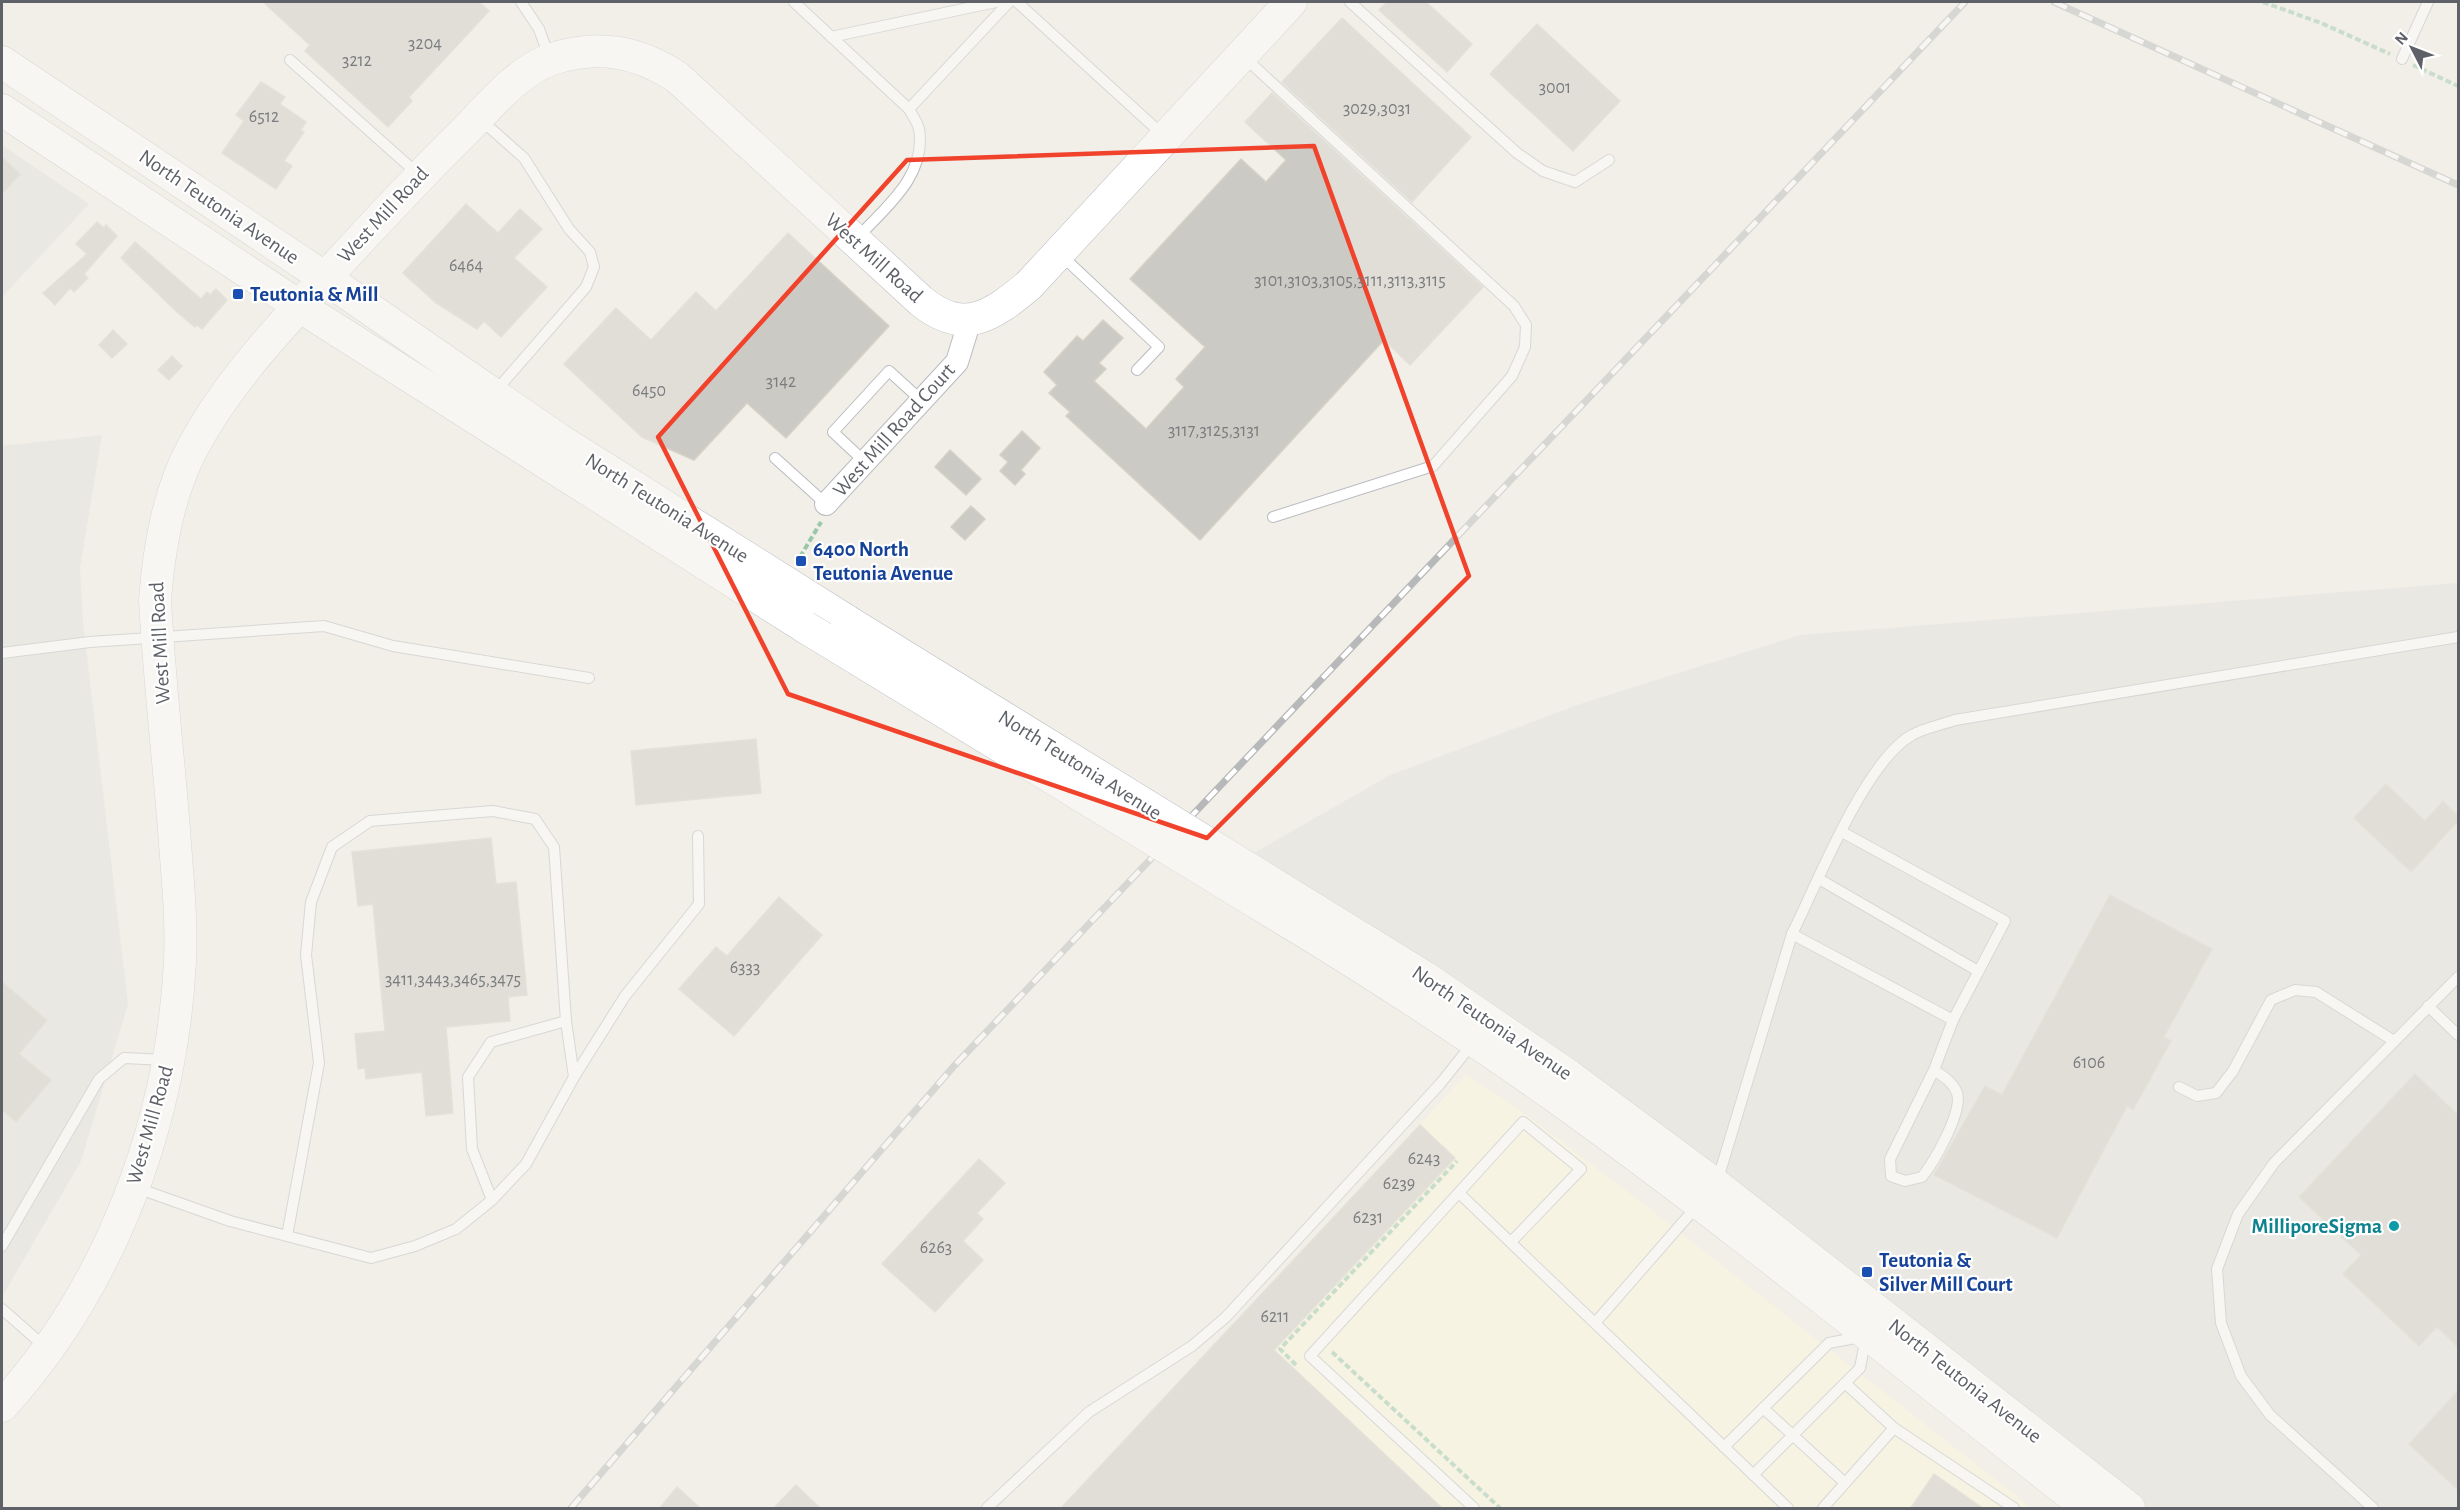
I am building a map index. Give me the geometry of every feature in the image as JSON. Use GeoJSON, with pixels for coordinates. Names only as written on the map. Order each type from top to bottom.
{"type":"FeatureCollection","features":[{"type":"Feature","properties":{"kind":"main road"},"geometry":{"type":"LineString","coordinates":[[970,320],[1007,303],[1029,285],[1291,2]]}},
{"type":"Feature","properties":{"kind":"main road","name":"West Mill Road"},"geometry":{"type":"LineString","coordinates":[[2,1406],[59,1332],[110,1244],[134,1186],[162,1096],[169,1060],[180,960],[179,896],[157,638],[155,600],[158,557],[170,503],[191,449],[219,400],[299,306],[419,176],[517,80],[550,60],[585,52],[606,51],[653,61],[677,77],[934,312],[953,320],[970,320]]}},
{"type":"Feature","properties":{"kind":"main road","name":"North Teutonia Avenue"},"geometry":{"type":"LineString","coordinates":[[2,62],[299,306],[485,407],[558,439],[847,621],[1269,896],[1482,1030],[1630,1152],[1707,1195],[1874,1326],[2129,1509]]}},
{"type":"Feature","properties":{"kind":"main road","name":"North Teutonia Avenue"},"geometry":{"type":"LineString","coordinates":[[2,110],[149,184],[325,278],[485,407],[805,627],[1269,896]]}},
{"type":"Feature","properties":{"kind":"main road","name":"North Teutonia Avenue"},"geometry":{"type":"LineString","coordinates":[[1874,1326],[2080,1506]]}},
{"type":"Feature","properties":{"kind":"street","name":"West Mill Road Court"},"geometry":{"type":"LineString","coordinates":[[826,504],[957,363],[970,320]]}},
{"type":"Feature","properties":{"kind":"lane"},"geometry":{"type":"LineString","coordinates":[[520,2],[539,29],[550,60]]}},
{"type":"Feature","properties":{"kind":"lane"},"geometry":{"type":"LineString","coordinates":[[794,2],[909,109],[919,129],[917,161],[907,185],[855,241]]}},
{"type":"Feature","properties":{"kind":"lane"},"geometry":{"type":"LineString","coordinates":[[831,37],[996,2]]}},
{"type":"Feature","properties":{"kind":"lane"},"geometry":{"type":"LineString","coordinates":[[909,109],[1009,2]]}},
{"type":"Feature","properties":{"kind":"lane"},"geometry":{"type":"LineString","coordinates":[[1017,2],[1166,137]]}},
{"type":"Feature","properties":{"kind":"lane"},"geometry":{"type":"LineString","coordinates":[[1351,2],[1517,153],[1543,171],[1575,182],[1609,160]]}},
{"type":"Feature","properties":{"kind":"lane"},"geometry":{"type":"LineString","coordinates":[[2402,59],[2428,2]]}},
{"type":"Feature","properties":{"kind":"lane"},"geometry":{"type":"LineString","coordinates":[[1242,55],[1514,306],[1526,325],[1525,347],[1512,376],[1433,466],[1274,517]]}},
{"type":"Feature","properties":{"kind":"lane"},"geometry":{"type":"LineString","coordinates":[[290,60],[419,176]]}},
{"type":"Feature","properties":{"kind":"lane"},"geometry":{"type":"LineString","coordinates":[[478,118],[524,158],[569,229],[590,252],[594,267],[586,286],[527,351],[485,407]]}},
{"type":"Feature","properties":{"kind":"lane"},"geometry":{"type":"LineString","coordinates":[[1059,253],[1159,346],[1137,370]]}},
{"type":"Feature","properties":{"kind":"lane"},"geometry":{"type":"LineString","coordinates":[[865,462],[833,432],[880,380],[889,371],[922,401]]}},
{"type":"Feature","properties":{"kind":"lane"},"geometry":{"type":"LineString","coordinates":[[775,458],[826,504]]}},
{"type":"Feature","properties":{"kind":"lane"},"geometry":{"type":"LineString","coordinates":[[2,653],[90,642],[324,626],[393,646],[589,678]]}},
{"type":"Feature","properties":{"kind":"lane"},"geometry":{"type":"LineString","coordinates":[[1595,1323],[1707,1195],[1792,934],[1860,794],[1885,757],[1911,735],[1955,720],[2458,637]]}},
{"type":"Feature","properties":{"kind":"lane"},"geometry":{"type":"LineString","coordinates":[[287,1236],[319,1063],[306,955],[311,902],[332,847],[370,821],[493,812],[535,819],[554,847],[567,1021],[574,1077]]}},
{"type":"Feature","properties":{"kind":"lane"},"geometry":{"type":"LineString","coordinates":[[1842,832],[2005,921],[1953,1020],[1934,1070],[1890,1159],[1891,1176],[1905,1181],[1922,1178],[1931,1166],[1957,1112],[1957,1094],[1949,1080],[1934,1070]]}},
{"type":"Feature","properties":{"kind":"lane"},"geometry":{"type":"LineString","coordinates":[[134,1186],[230,1221],[371,1258],[416,1246],[456,1229],[492,1200],[526,1164],[574,1077],[625,996],[699,904],[698,836]]}},
{"type":"Feature","properties":{"kind":"lane"},"geometry":{"type":"LineString","coordinates":[[1819,879],[1978,971]]}},
{"type":"Feature","properties":{"kind":"lane"},"geometry":{"type":"LineString","coordinates":[[1792,934],[1953,1020]]}},
{"type":"Feature","properties":{"kind":"lane"},"geometry":{"type":"LineString","coordinates":[[2373,1509],[2270,1415],[2241,1376],[2221,1323],[2217,1269],[2238,1214],[2274,1163],[2458,977]]}},
{"type":"Feature","properties":{"kind":"lane"},"geometry":{"type":"LineString","coordinates":[[2179,1087],[2197,1096],[2216,1093],[2233,1071],[2271,1000],[2295,990],[2316,992],[2394,1041]]}},
{"type":"Feature","properties":{"kind":"lane"},"geometry":{"type":"LineString","coordinates":[[2428,1006],[2458,1035]]}},
{"type":"Feature","properties":{"kind":"lane"},"geometry":{"type":"LineString","coordinates":[[492,1200],[472,1149],[468,1077],[491,1042],[567,1021]]}},
{"type":"Feature","properties":{"kind":"lane"},"geometry":{"type":"LineString","coordinates":[[987,1509],[1089,1412],[1192,1346],[1226,1317],[1440,1084],[1482,1030]]}},
{"type":"Feature","properties":{"kind":"lane"},"geometry":{"type":"LineString","coordinates":[[2,1246],[99,1079],[124,1058],[169,1060]]}},
{"type":"Feature","properties":{"kind":"lane"},"geometry":{"type":"LineString","coordinates":[[1474,1509],[1310,1356],[1523,1122],[1581,1169],[1511,1242]]}},
{"type":"Feature","properties":{"kind":"lane"},"geometry":{"type":"LineString","coordinates":[[1459,1192],[1788,1509]]}},
{"type":"Feature","properties":{"kind":"lane"},"geometry":{"type":"LineString","coordinates":[[2,1309],[47,1348]]}},
{"type":"Feature","properties":{"kind":"lane"},"geometry":{"type":"LineString","coordinates":[[1724,1447],[1828,1343],[1874,1326]]}},
{"type":"Feature","properties":{"kind":"lane"},"geometry":{"type":"LineString","coordinates":[[1753,1475],[1860,1368],[1874,1326]]}},
{"type":"Feature","properties":{"kind":"lane"},"geometry":{"type":"LineString","coordinates":[[1845,1383],[1894,1428],[2014,1509]]}},
{"type":"Feature","properties":{"kind":"lane"},"geometry":{"type":"LineString","coordinates":[[1763,1408],[1845,1483]]}},
{"type":"Feature","properties":{"kind":"lane"},"geometry":{"type":"LineString","coordinates":[[1823,1509],[1894,1428]]}},
{"type":"Feature","properties":{"kind":"path"},"geometry":{"type":"LineString","coordinates":[[2263,2],[2321,23],[2458,86]]}},
{"type":"Feature","properties":{"kind":"path"},"geometry":{"type":"LineString","coordinates":[[800,557],[818,530],[826,504]]}},
{"type":"Feature","properties":{"kind":"path"},"geometry":{"type":"LineString","coordinates":[[1297,1365],[1280,1349],[1457,1161]]}},
{"type":"Feature","properties":{"kind":"path"},"geometry":{"type":"LineString","coordinates":[[1322,1343],[1500,1509]]}},
{"type":"Feature","properties":{"kind":"highlighted area"},"geometry":{"type":"Polygon","coordinates":[[[1314,146],[1469,576],[1207,838],[788,694],[658,437],[907,160],[1314,146]]]}},
{"type":"Feature","properties":{"kind":"shaded area"},"geometry":{"type":"Polygon","coordinates":[[[2,145],[89,204],[2,297],[2,145]]]}},
{"type":"Feature","properties":{"kind":"shaded area"},"geometry":{"type":"Polygon","coordinates":[[[102,435],[80,568],[83,622],[128,1004],[81,1161],[2,1297],[2,446],[102,435]]]}},
{"type":"Feature","properties":{"kind":"shaded area"},"geometry":{"type":"Polygon","coordinates":[[[2458,583],[2458,1508],[2129,1508],[1238,862],[1390,775],[1583,703],[1800,635],[2458,583]]]}},
{"type":"Feature","properties":{"kind":"shaded area"},"geometry":{"type":"Polygon","coordinates":[[[1466,1075],[1513,1105],[1641,1202],[2032,1508],[1060,1508],[1466,1075]]]}},
{"type":"Feature","properties":{"kind":"building"},"geometry":{"type":"Polygon","coordinates":[[[263,2],[479,2],[489,11],[409,97],[412,101],[388,127],[305,51],[310,45],[263,2]]]}},
{"type":"Feature","properties":{"kind":"building"},"geometry":{"type":"Polygon","coordinates":[[[1387,2],[1426,2],[1472,44],[1447,72],[1379,10],[1387,2]]]}},
{"type":"Feature","properties":{"kind":"building"},"geometry":{"type":"Polygon","coordinates":[[[1342,18],[1471,137],[1412,202],[1282,82],[1342,18]]]}},
{"type":"Feature","properties":{"kind":"building"},"geometry":{"type":"Polygon","coordinates":[[[1537,24],[1620,101],[1573,151],[1490,74],[1537,24]]]}},
{"type":"Feature","properties":{"kind":"building"},"geometry":{"type":"Polygon","coordinates":[[[261,82],[285,97],[280,104],[306,122],[301,130],[304,132],[284,161],[292,166],[276,189],[222,153],[244,121],[236,115],[261,82]]]}},
{"type":"Feature","properties":{"kind":"building"},"geometry":{"type":"Polygon","coordinates":[[[1272,93],[1483,287],[1410,365],[1384,340],[1200,540],[1066,416],[1070,412],[1049,393],[1057,385],[1044,372],[1077,336],[1083,341],[1103,320],[1123,338],[1099,363],[1106,369],[1094,381],[1146,429],[1184,387],[1176,379],[1205,347],[1130,279],[1241,159],[1266,182],[1286,160],[1245,122],[1272,93]]]}},
{"type":"Feature","properties":{"kind":"building"},"geometry":{"type":"Polygon","coordinates":[[[2,157],[20,174],[2,194],[2,157]]]}},
{"type":"Feature","properties":{"kind":"building"},"geometry":{"type":"Polygon","coordinates":[[[466,204],[498,233],[520,209],[542,229],[514,258],[547,287],[501,337],[484,321],[477,329],[436,303],[403,273],[466,204]]]}},
{"type":"Feature","properties":{"kind":"building"},"geometry":{"type":"Polygon","coordinates":[[[97,222],[104,228],[106,225],[117,236],[84,274],[88,278],[74,292],[70,288],[55,305],[43,293],[87,254],[76,244],[97,222]]]}},
{"type":"Feature","properties":{"kind":"building"},"geometry":{"type":"Polygon","coordinates":[[[788,233],[889,326],[786,438],[747,403],[694,460],[642,437],[564,364],[616,308],[651,340],[696,292],[716,311],[788,233]]]}},
{"type":"Feature","properties":{"kind":"building"},"geometry":{"type":"Polygon","coordinates":[[[135,242],[201,299],[207,292],[210,295],[216,289],[227,300],[202,329],[197,325],[195,327],[177,312],[121,258],[135,242]]]}},
{"type":"Feature","properties":{"kind":"building"},"geometry":{"type":"Polygon","coordinates":[[[113,330],[127,344],[112,358],[99,345],[113,330]]]}},
{"type":"Feature","properties":{"kind":"building"},"geometry":{"type":"Polygon","coordinates":[[[172,356],[182,366],[169,380],[158,370],[172,356]]]}},
{"type":"Feature","properties":{"kind":"building"},"geometry":{"type":"Polygon","coordinates":[[[1022,431],[1040,448],[1021,470],[1025,474],[1015,485],[1000,471],[1008,462],[1000,455],[1022,431]]]}},
{"type":"Feature","properties":{"kind":"building"},"geometry":{"type":"Polygon","coordinates":[[[950,450],[981,479],[966,495],[935,467],[950,450]]]}},
{"type":"Feature","properties":{"kind":"building"},"geometry":{"type":"Polygon","coordinates":[[[971,506],[985,519],[965,540],[951,527],[971,506]]]}},
{"type":"Feature","properties":{"kind":"building"},"geometry":{"type":"Polygon","coordinates":[[[756,739],[761,793],[636,805],[631,751],[756,739]]]}},
{"type":"Feature","properties":{"kind":"building"},"geometry":{"type":"Polygon","coordinates":[[[2386,784],[2425,821],[2443,801],[2458,816],[2458,821],[2411,872],[2354,818],[2386,784]]]}},
{"type":"Feature","properties":{"kind":"building"},"geometry":{"type":"Polygon","coordinates":[[[491,838],[496,884],[516,882],[527,995],[508,997],[510,1021],[446,1027],[453,1113],[426,1116],[422,1072],[366,1079],[365,1068],[358,1069],[355,1034],[385,1031],[373,904],[358,906],[352,852],[491,838]]]}},
{"type":"Feature","properties":{"kind":"building"},"geometry":{"type":"Polygon","coordinates":[[[2110,895],[2212,949],[2164,1037],[2171,1041],[2133,1110],[2127,1106],[2057,1238],[1934,1175],[1985,1086],[2002,1095],[2110,895]]]}},
{"type":"Feature","properties":{"kind":"building"},"geometry":{"type":"Polygon","coordinates":[[[779,897],[822,935],[734,1036],[679,989],[716,947],[727,956],[779,897]]]}},
{"type":"Feature","properties":{"kind":"building"},"geometry":{"type":"Polygon","coordinates":[[[2,982],[47,1020],[19,1054],[51,1080],[16,1122],[2,1110],[2,982]]]}},
{"type":"Feature","properties":{"kind":"building","name":"MilliporeSigma"},"geometry":{"type":"Polygon","coordinates":[[[2415,1074],[2458,1115],[2458,1347],[2437,1327],[2419,1346],[2343,1274],[2361,1255],[2299,1197],[2415,1074]]]}},
{"type":"Feature","properties":{"kind":"building"},"geometry":{"type":"Polygon","coordinates":[[[1420,1125],[1455,1158],[1274,1350],[1443,1509],[1060,1509],[1420,1125]]]}},
{"type":"Feature","properties":{"kind":"building"},"geometry":{"type":"Polygon","coordinates":[[[979,1159],[1005,1183],[977,1213],[983,1219],[963,1241],[983,1260],[935,1312],[882,1264],[979,1159]]]}},
{"type":"Feature","properties":{"kind":"building"},"geometry":{"type":"Polygon","coordinates":[[[2458,1391],[2458,1490],[2409,1444],[2458,1391]]]}},
{"type":"Feature","properties":{"kind":"building"},"geometry":{"type":"Polygon","coordinates":[[[1934,1474],[1984,1509],[1910,1509],[1934,1474]]]}},
{"type":"Feature","properties":{"kind":"building"},"geometry":{"type":"Polygon","coordinates":[[[796,1485],[821,1509],[773,1509],[796,1485]]]}},
{"type":"Feature","properties":{"kind":"building"},"geometry":{"type":"Polygon","coordinates":[[[677,1487],[701,1509],[659,1509],[677,1487]]]}},
{"type":"Feature","properties":{"kind":"railway"},"geometry":{"type":"LineString","coordinates":[[571,1508],[954,1066],[1965,2]]}},
{"type":"Feature","properties":{"kind":"railway"},"geometry":{"type":"LineString","coordinates":[[2054,2],[2458,185]]}},
{"type":"Feature","properties":{"kind":"place","name":"Teutonia & Mill"},"geometry":{"type":"Point","coordinates":[238,294]}},
{"type":"Feature","properties":{"kind":"place","name":"6400 North Teutonia Avenue"},"geometry":{"type":"Point","coordinates":[801,561]}},
{"type":"Feature","properties":{"kind":"place","name":"MilliporeSigma"},"geometry":{"type":"Point","coordinates":[2394,1226]}},
{"type":"Feature","properties":{"kind":"place","name":"Teutonia & Silver Mill Court"},"geometry":{"type":"Point","coordinates":[1867,1272]}}]}
